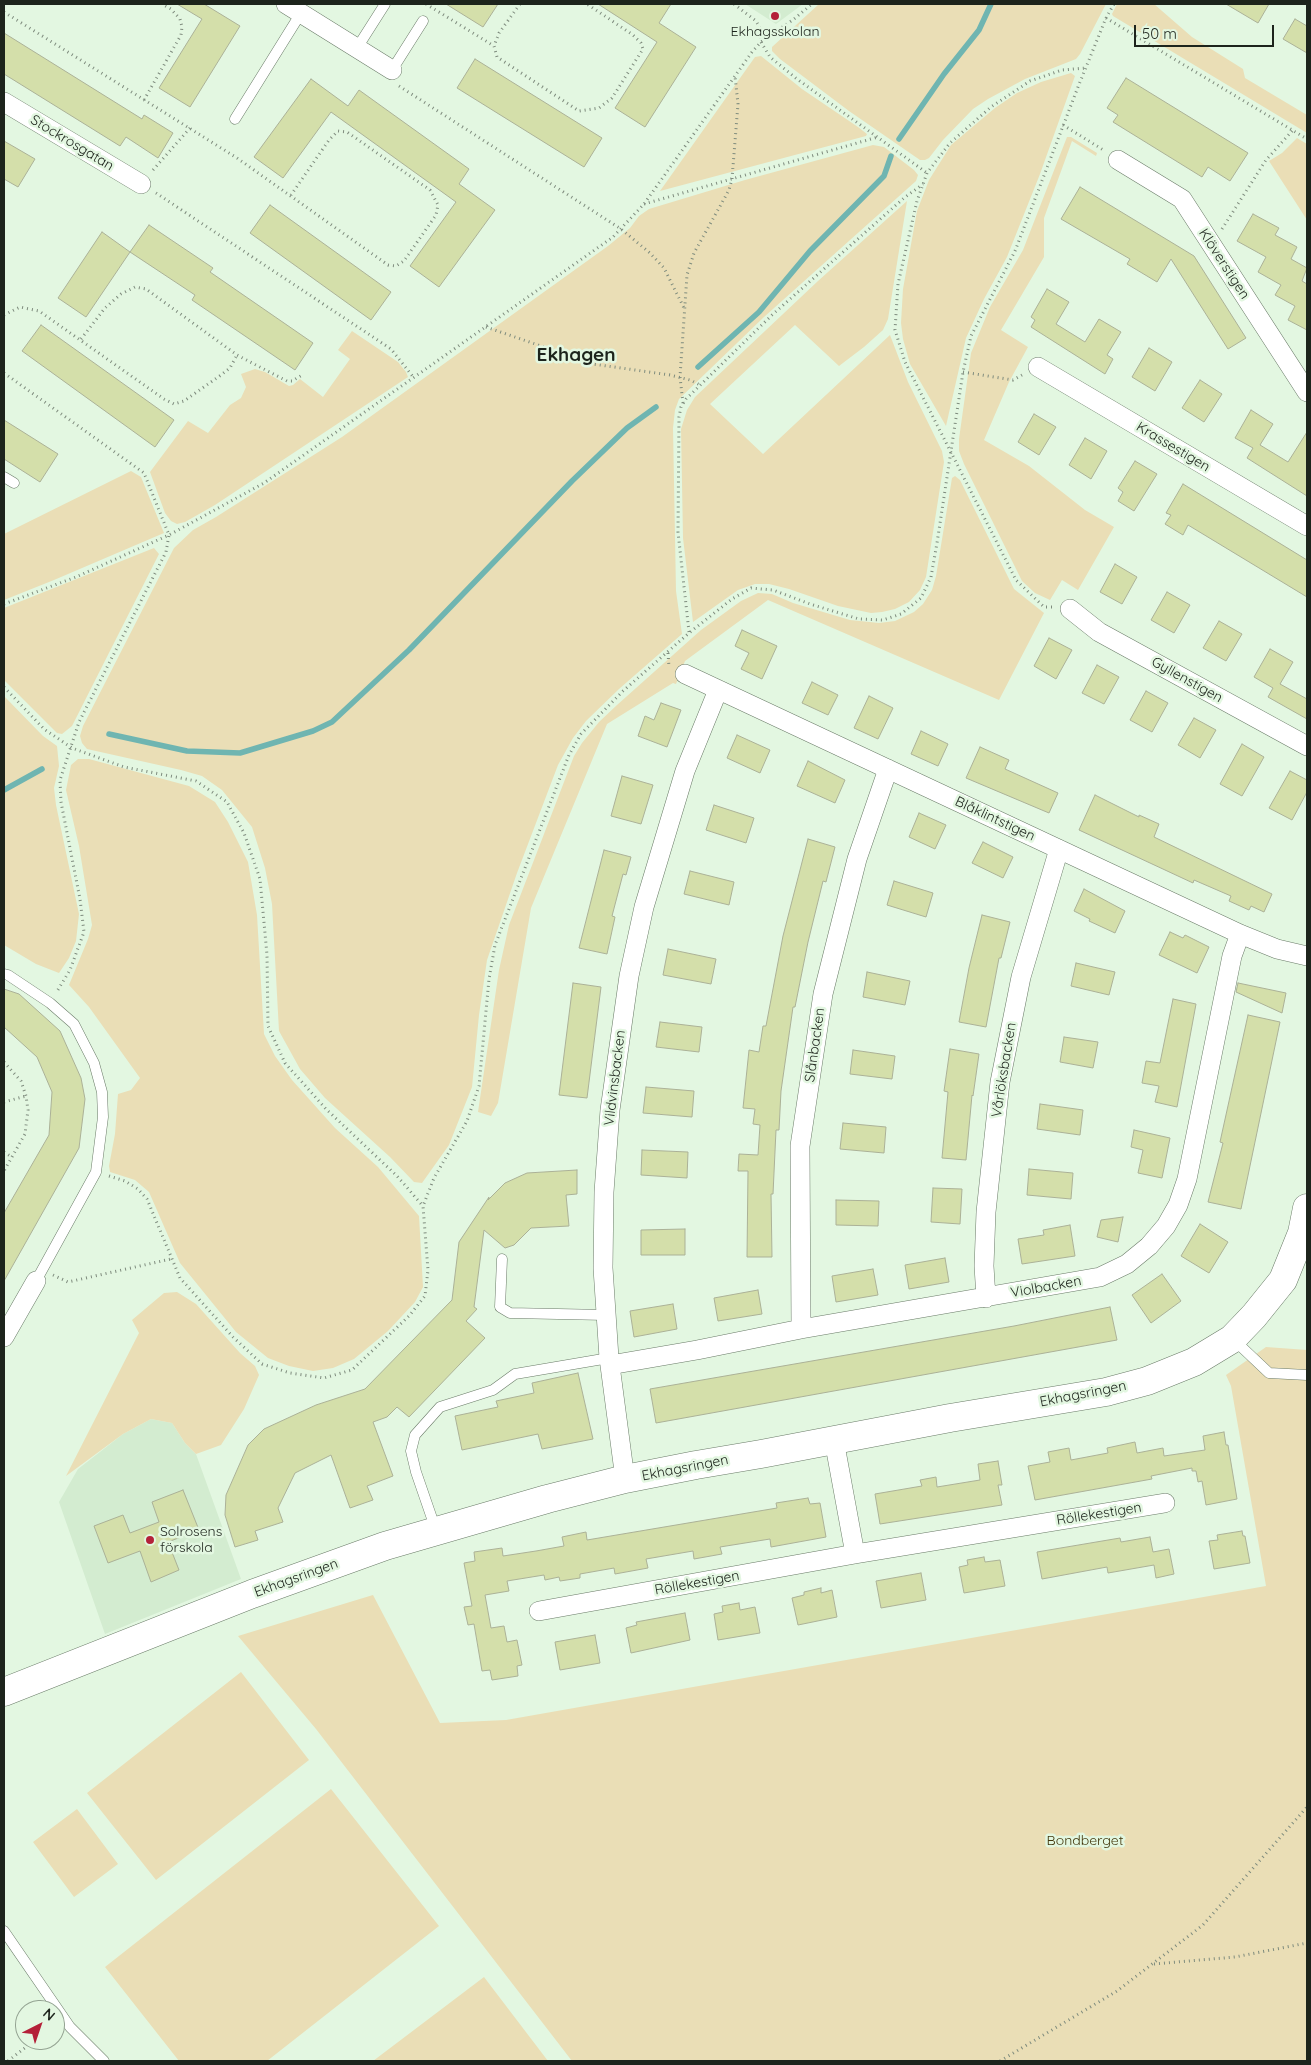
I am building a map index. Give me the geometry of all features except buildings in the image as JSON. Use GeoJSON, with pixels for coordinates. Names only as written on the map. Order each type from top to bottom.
{"type":"FeatureCollection","features":[{"type":"Feature","properties":{"kind":"street"},"geometry":{"type":"LineString","coordinates":[[293,8],[392,70]]}},
{"type":"Feature","properties":{"kind":"street","name":"Stockrosgatan"},"geometry":{"type":"LineString","coordinates":[[4,102],[141,184]]}},
{"type":"Feature","properties":{"kind":"street","name":"Klöverstigen"},"geometry":{"type":"LineString","coordinates":[[1118,160],[1182,199],[1307,392]]}},
{"type":"Feature","properties":{"kind":"street","name":"Krassestigen"},"geometry":{"type":"LineString","coordinates":[[1038,367],[1307,526]]}},
{"type":"Feature","properties":{"kind":"street","name":"Gyllenstigen"},"geometry":{"type":"LineString","coordinates":[[1070,609],[1099,632],[1307,746]]}},
{"type":"Feature","properties":{"kind":"street","name":"Blåklintstigen"},"geometry":{"type":"LineString","coordinates":[[685,674],[1240,934],[1277,949],[1307,956]]}},
{"type":"Feature","properties":{"kind":"street","name":"Vildvinsbacken"},"geometry":{"type":"LineString","coordinates":[[625,1479],[609,1361],[603,1268],[604,1192],[610,1110],[629,976],[644,907],[685,771],[718,690]]}},
{"type":"Feature","properties":{"kind":"street","name":"Slånbacken"},"geometry":{"type":"LineString","coordinates":[[801,1329],[800,1146],[822,994],[857,859],[888,769]]}},
{"type":"Feature","properties":{"kind":"street","name":"Vårlöksbacken"},"geometry":{"type":"LineString","coordinates":[[986,1298],[984,1266],[986,1212],[1000,1082],[1021,977],[1059,849]]}},
{"type":"Feature","properties":{"kind":"street","name":"Violbacken"},"geometry":{"type":"LineString","coordinates":[[609,1361],[697,1350],[801,1329],[1100,1277],[1127,1264],[1150,1246],[1166,1226],[1178,1206],[1187,1179],[1232,956],[1240,934]]}},
{"type":"Feature","properties":{"kind":"street","name":"Ekhagsringen"},"geometry":{"type":"LineString","coordinates":[[4,1692],[252,1594],[385,1546],[547,1498],[625,1479],[950,1418],[1106,1392],[1147,1381],[1194,1362],[1232,1339],[1254,1316],[1282,1280],[1302,1233],[1307,1208]]}},
{"type":"Feature","properties":{"kind":"street"},"geometry":{"type":"LineString","coordinates":[[4,1337],[39,1275]]}},
{"type":"Feature","properties":{"kind":"street"},"geometry":{"type":"LineString","coordinates":[[834,1440],[855,1554]]}},
{"type":"Feature","properties":{"kind":"street","name":"Röllekestigen"},"geometry":{"type":"LineString","coordinates":[[539,1611],[855,1554],[1165,1502]]}},
{"type":"Feature","properties":{"kind":"lane"},"geometry":{"type":"LineString","coordinates":[[358,48],[385,4]]}},
{"type":"Feature","properties":{"kind":"lane"},"geometry":{"type":"LineString","coordinates":[[235,119],[293,8]]}},
{"type":"Feature","properties":{"kind":"lane"},"geometry":{"type":"LineString","coordinates":[[392,70],[423,20]]}},
{"type":"Feature","properties":{"kind":"lane"},"geometry":{"type":"LineString","coordinates":[[4,477],[14,483]]}},
{"type":"Feature","properties":{"kind":"lane"},"geometry":{"type":"LineString","coordinates":[[4,974],[8,974],[50,1003],[74,1024],[94,1063],[102,1092],[103,1117],[96,1172],[64,1233],[39,1275]]}},
{"type":"Feature","properties":{"kind":"lane"},"geometry":{"type":"LineString","coordinates":[[502,1259],[500,1307],[510,1313],[606,1316]]}},
{"type":"Feature","properties":{"kind":"lane"},"geometry":{"type":"LineString","coordinates":[[1232,1339],[1269,1373],[1307,1375]]}},
{"type":"Feature","properties":{"kind":"lane"},"geometry":{"type":"LineString","coordinates":[[436,1530],[411,1451],[415,1435],[440,1407],[492,1390],[515,1374],[609,1361]]}},
{"type":"Feature","properties":{"kind":"lane"},"geometry":{"type":"LineString","coordinates":[[4,1931],[70,2027],[104,2061]]}},
{"type":"Feature","properties":{"kind":"path"},"geometry":{"type":"LineString","coordinates":[[144,100],[181,36],[182,27],[180,19],[171,9],[162,4]]}},
{"type":"Feature","properties":{"kind":"path"},"geometry":{"type":"LineString","coordinates":[[426,4],[494,46]]}},
{"type":"Feature","properties":{"kind":"path"},"geometry":{"type":"LineString","coordinates":[[520,4],[499,33],[494,46],[497,57],[579,111],[599,108],[612,98],[642,49],[641,43],[633,35],[586,4]]}},
{"type":"Feature","properties":{"kind":"path"},"geometry":{"type":"LineString","coordinates":[[734,4],[756,21],[760,28],[761,42],[770,57],[797,79],[927,173]]}},
{"type":"Feature","properties":{"kind":"path"},"geometry":{"type":"LineString","coordinates":[[4,604],[76,577],[169,535],[264,483],[613,237],[644,204],[735,75],[761,42],[812,4]]}},
{"type":"Feature","properties":{"kind":"path"},"geometry":{"type":"LineString","coordinates":[[96,1172],[125,1181],[138,1189],[147,1199],[180,1278],[233,1337],[262,1364],[290,1373],[324,1378],[352,1370],[409,1316],[425,1296],[428,1270],[423,1206],[434,1178],[467,1121],[479,1086],[489,979],[495,945],[569,755],[581,734],[623,691],[732,598],[751,588],[773,590],[859,619],[883,620],[901,614],[921,598],[930,577],[962,372],[972,336],[1015,251],[1063,125],[1106,18],[1114,4]]}},
{"type":"Feature","properties":{"kind":"path"},"geometry":{"type":"LineString","coordinates":[[4,12],[237,158],[388,265],[396,266],[404,261],[436,215],[438,205],[430,190],[347,132],[338,131],[329,140],[291,195]]}},
{"type":"Feature","properties":{"kind":"path"},"geometry":{"type":"LineString","coordinates":[[1106,18],[1307,139]]}},
{"type":"Feature","properties":{"kind":"path"},"geometry":{"type":"LineString","coordinates":[[1070,609],[1044,607],[1016,580],[905,362],[895,330],[898,284],[917,201],[927,173],[950,143],[991,106],[1030,81],[1062,70],[1086,68]]}},
{"type":"Feature","properties":{"kind":"path"},"geometry":{"type":"LineString","coordinates":[[392,70],[388,79],[620,229],[650,253],[664,268],[684,308]]}},
{"type":"Feature","properties":{"kind":"path"},"geometry":{"type":"LineString","coordinates":[[689,633],[678,532],[679,417],[683,404],[680,378],[684,308],[687,275],[694,254],[729,190],[735,166],[738,104],[735,75]]}},
{"type":"Feature","properties":{"kind":"path"},"geometry":{"type":"LineString","coordinates":[[1063,125],[1118,160]]}},
{"type":"Feature","properties":{"kind":"path"},"geometry":{"type":"LineString","coordinates":[[190,128],[141,184],[178,206],[391,349],[414,378]]}},
{"type":"Feature","properties":{"kind":"path"},"geometry":{"type":"LineString","coordinates":[[1210,243],[1220,232],[1266,160],[1293,130]]}},
{"type":"Feature","properties":{"kind":"path"},"geometry":{"type":"LineString","coordinates":[[644,204],[878,136]]}},
{"type":"Feature","properties":{"kind":"path"},"geometry":{"type":"LineString","coordinates":[[683,404],[772,315],[904,198],[923,184]]}},
{"type":"Feature","properties":{"kind":"path"},"geometry":{"type":"LineString","coordinates":[[81,339],[106,308],[121,294],[135,287],[146,289],[237,355],[287,381],[304,374]]}},
{"type":"Feature","properties":{"kind":"path"},"geometry":{"type":"LineString","coordinates":[[4,314],[20,307],[39,311],[164,399],[174,404],[184,401],[221,375],[230,368],[237,355]]}},
{"type":"Feature","properties":{"kind":"path"},"geometry":{"type":"LineString","coordinates":[[486,327],[593,364],[680,378],[700,385]]}},
{"type":"Feature","properties":{"kind":"path"},"geometry":{"type":"LineString","coordinates":[[962,372],[1013,380],[1038,367]]}},
{"type":"Feature","properties":{"kind":"path"},"geometry":{"type":"LineString","coordinates":[[4,373],[144,474],[169,535],[166,552],[79,722],[60,780],[61,802],[80,899],[84,932],[70,970],[50,1003]]}},
{"type":"Feature","properties":{"kind":"path"},"geometry":{"type":"LineString","coordinates":[[673,648],[676,653]]}},
{"type":"Feature","properties":{"kind":"path"},"geometry":{"type":"LineString","coordinates":[[4,687],[44,729],[72,748],[124,767],[196,781],[227,802],[244,833],[260,879],[267,955],[268,1026],[285,1063],[326,1109],[397,1176],[423,1206]]}},
{"type":"Feature","properties":{"kind":"path"},"geometry":{"type":"LineString","coordinates":[[4,1062],[21,1081],[28,1110],[27,1124],[22,1139],[4,1171]]}},
{"type":"Feature","properties":{"kind":"path"},"geometry":{"type":"LineString","coordinates":[[4,1102],[26,1096]]}},
{"type":"Feature","properties":{"kind":"path"},"geometry":{"type":"LineString","coordinates":[[4,1152],[12,1158]]}},
{"type":"Feature","properties":{"kind":"path"},"geometry":{"type":"LineString","coordinates":[[39,1275],[68,1282],[171,1259]]}},
{"type":"Feature","properties":{"kind":"path"},"geometry":{"type":"LineString","coordinates":[[1000,2061],[1117,1991],[1203,1925],[1307,1807]]}},
{"type":"Feature","properties":{"kind":"path"},"geometry":{"type":"LineString","coordinates":[[1153,1964],[1235,1957],[1307,1943]]}},
{"type":"Feature","properties":{"kind":"path"},"geometry":{"type":"LineString","coordinates":[[8,2061],[22,2050]]}},
{"type":"Feature","properties":{"kind":"shaded area","name":"Ekhagsskolan"},"geometry":{"type":"Polygon","coordinates":[[[745,4],[803,4],[776,24],[745,4]]]}},
{"type":"Feature","properties":{"kind":"shaded area","name":"Solrosens förskola"},"geometry":{"type":"Polygon","coordinates":[[[151,1419],[172,1423],[185,1443],[196,1454],[241,1579],[105,1634],[59,1502],[78,1469],[123,1434],[151,1419]]]}},
{"type":"Feature","properties":{"kind":"green space"},"geometry":{"type":"Polygon","coordinates":[[[819,4],[1106,4],[1076,59],[1025,79],[988,99],[973,109],[943,140],[929,158],[920,160],[849,111],[772,51],[772,47],[819,4]]]}},
{"type":"Feature","properties":{"kind":"green space"},"geometry":{"type":"Polygon","coordinates":[[[1117,4],[1154,4],[1192,37],[1243,69],[1245,78],[1307,115],[1307,133],[1113,16],[1112,14],[1117,4]]]}},
{"type":"Feature","properties":{"kind":"green space"},"geometry":{"type":"Polygon","coordinates":[[[761,56],[802,89],[858,127],[867,134],[866,136],[660,191],[755,57],[761,56]]]}},
{"type":"Feature","properties":{"kind":"green space"},"geometry":{"type":"Polygon","coordinates":[[[1071,73],[1075,76],[1040,174],[1007,257],[984,299],[966,338],[946,426],[910,364],[903,339],[901,323],[903,289],[917,211],[929,180],[951,145],[995,108],[1017,93],[1041,82],[1071,73]]]}},
{"type":"Feature","properties":{"kind":"green space"},"geometry":{"type":"Polygon","coordinates":[[[1067,137],[1071,137],[1097,153],[1096,156],[1072,141],[1044,218],[1044,257],[1001,330],[1028,347],[1009,382],[984,440],[1029,466],[1085,510],[1114,527],[1078,590],[1062,580],[1050,600],[1035,593],[1022,581],[964,464],[959,451],[959,439],[971,353],[990,307],[1023,250],[1067,137]]]}},
{"type":"Feature","properties":{"kind":"green space"},"geometry":{"type":"Polygon","coordinates":[[[1297,138],[1307,144],[1307,220],[1269,161],[1282,153],[1297,138]]]}},
{"type":"Feature","properties":{"kind":"green space"},"geometry":{"type":"Polygon","coordinates":[[[873,145],[884,147],[914,170],[918,175],[916,181],[764,317],[679,399],[675,410],[673,428],[676,591],[682,634],[619,689],[586,721],[573,738],[558,765],[517,873],[487,960],[472,1087],[449,1145],[422,1183],[414,1182],[390,1157],[325,1098],[300,1069],[279,1031],[272,904],[265,868],[252,827],[222,790],[202,776],[87,749],[82,743],[80,736],[83,726],[174,548],[193,530],[342,437],[608,246],[630,228],[639,216],[649,209],[745,180],[873,145]]]}},
{"type":"Feature","properties":{"kind":"green space"},"geometry":{"type":"Polygon","coordinates":[[[907,201],[888,319],[883,330],[839,366],[795,325],[710,404],[763,454],[890,335],[908,382],[942,451],[944,462],[926,577],[920,590],[909,602],[895,609],[871,613],[838,606],[769,584],[755,584],[738,590],[693,622],[683,538],[681,429],[687,410],[695,397],[818,281],[907,201]]]}},
{"type":"Feature","properties":{"kind":"green space"},"geometry":{"type":"Polygon","coordinates":[[[352,331],[398,362],[408,377],[215,505],[185,522],[177,524],[171,521],[165,513],[150,472],[188,421],[208,433],[230,405],[241,398],[246,387],[241,374],[255,369],[265,372],[289,386],[300,379],[323,397],[350,359],[338,350],[352,331]]]}},
{"type":"Feature","properties":{"kind":"green space"},"geometry":{"type":"Polygon","coordinates":[[[131,471],[141,477],[164,533],[4,600],[4,534],[131,471]]]}},
{"type":"Feature","properties":{"kind":"green space"},"geometry":{"type":"Polygon","coordinates":[[[955,476],[960,480],[1014,589],[1044,613],[999,700],[768,600],[685,661],[676,684],[673,683],[607,724],[531,908],[498,1103],[491,1116],[478,1112],[499,970],[509,925],[574,756],[582,743],[599,722],[701,630],[741,601],[758,593],[772,594],[793,603],[850,620],[879,623],[895,621],[914,612],[923,604],[932,590],[952,478],[955,476]]]}},
{"type":"Feature","properties":{"kind":"green space"},"geometry":{"type":"Polygon","coordinates":[[[154,548],[159,554],[72,726],[62,734],[57,733],[4,680],[4,608],[154,548]]]}},
{"type":"Feature","properties":{"kind":"green space"},"geometry":{"type":"Polygon","coordinates":[[[4,696],[43,736],[57,746],[59,766],[54,788],[56,805],[79,914],[76,941],[69,958],[59,973],[36,964],[4,945],[4,696]]]}},
{"type":"Feature","properties":{"kind":"green space"},"geometry":{"type":"Polygon","coordinates":[[[78,759],[89,759],[189,786],[215,802],[228,822],[248,862],[257,915],[264,1034],[275,1056],[292,1080],[335,1128],[378,1167],[419,1216],[423,1287],[415,1302],[388,1331],[354,1359],[333,1368],[313,1371],[289,1366],[268,1358],[236,1332],[180,1263],[149,1192],[135,1180],[110,1172],[109,1166],[115,1134],[118,1094],[131,1090],[140,1078],[89,1007],[69,985],[92,925],[79,846],[66,790],[71,765],[78,759]]]}},
{"type":"Feature","properties":{"kind":"green space"},"geometry":{"type":"Polygon","coordinates":[[[177,1292],[196,1304],[240,1353],[255,1366],[259,1375],[244,1409],[221,1445],[196,1454],[185,1443],[172,1423],[151,1419],[123,1434],[66,1476],[139,1333],[132,1320],[164,1293],[177,1292]]]}},
{"type":"Feature","properties":{"kind":"green space","name":"Bondberget"},"geometry":{"type":"Polygon","coordinates":[[[1266,1347],[1307,1350],[1307,2061],[572,2061],[316,1729],[238,1636],[373,1595],[440,1723],[506,1720],[1266,1586],[1231,1386],[1226,1375],[1266,1347]]]}},
{"type":"Feature","properties":{"kind":"green space"},"geometry":{"type":"Polygon","coordinates":[[[241,1672],[309,1760],[156,1880],[87,1793],[241,1672]]]}},
{"type":"Feature","properties":{"kind":"green space"},"geometry":{"type":"Polygon","coordinates":[[[331,1789],[439,1926],[267,2061],[179,2061],[105,1967],[331,1789]]]}},
{"type":"Feature","properties":{"kind":"green space"},"geometry":{"type":"Polygon","coordinates":[[[77,1809],[118,1864],[74,1897],[33,1842],[77,1809]]]}},
{"type":"Feature","properties":{"kind":"green space"},"geometry":{"type":"Polygon","coordinates":[[[484,1977],[548,2061],[373,2061],[484,1977]]]}},
{"type":"Feature","properties":{"kind":"waterway"},"geometry":{"type":"LineString","coordinates":[[899,139],[944,74],[979,30],[991,4]]}},
{"type":"Feature","properties":{"kind":"waterway"},"geometry":{"type":"LineString","coordinates":[[698,367],[759,312],[810,251],[884,176],[891,156]]}},
{"type":"Feature","properties":{"kind":"waterway"},"geometry":{"type":"LineString","coordinates":[[109,734],[187,751],[240,753],[313,731],[332,722],[409,650],[572,481],[627,428],[656,407]]}},
{"type":"Feature","properties":{"kind":"waterway"},"geometry":{"type":"LineString","coordinates":[[4,790],[42,769]]}},
{"type":"Feature","properties":{"kind":"place","name":"Ekhagsskolan"},"geometry":{"type":"Point","coordinates":[775,16]}},
{"type":"Feature","properties":{"kind":"place","name":"Solrosens förskola"},"geometry":{"type":"Point","coordinates":[150,1540]}},
{"type":"Feature","properties":{"kind":"district","name":"Ekhagen"},"geometry":{"type":"Point","coordinates":[576,355]}}]}
